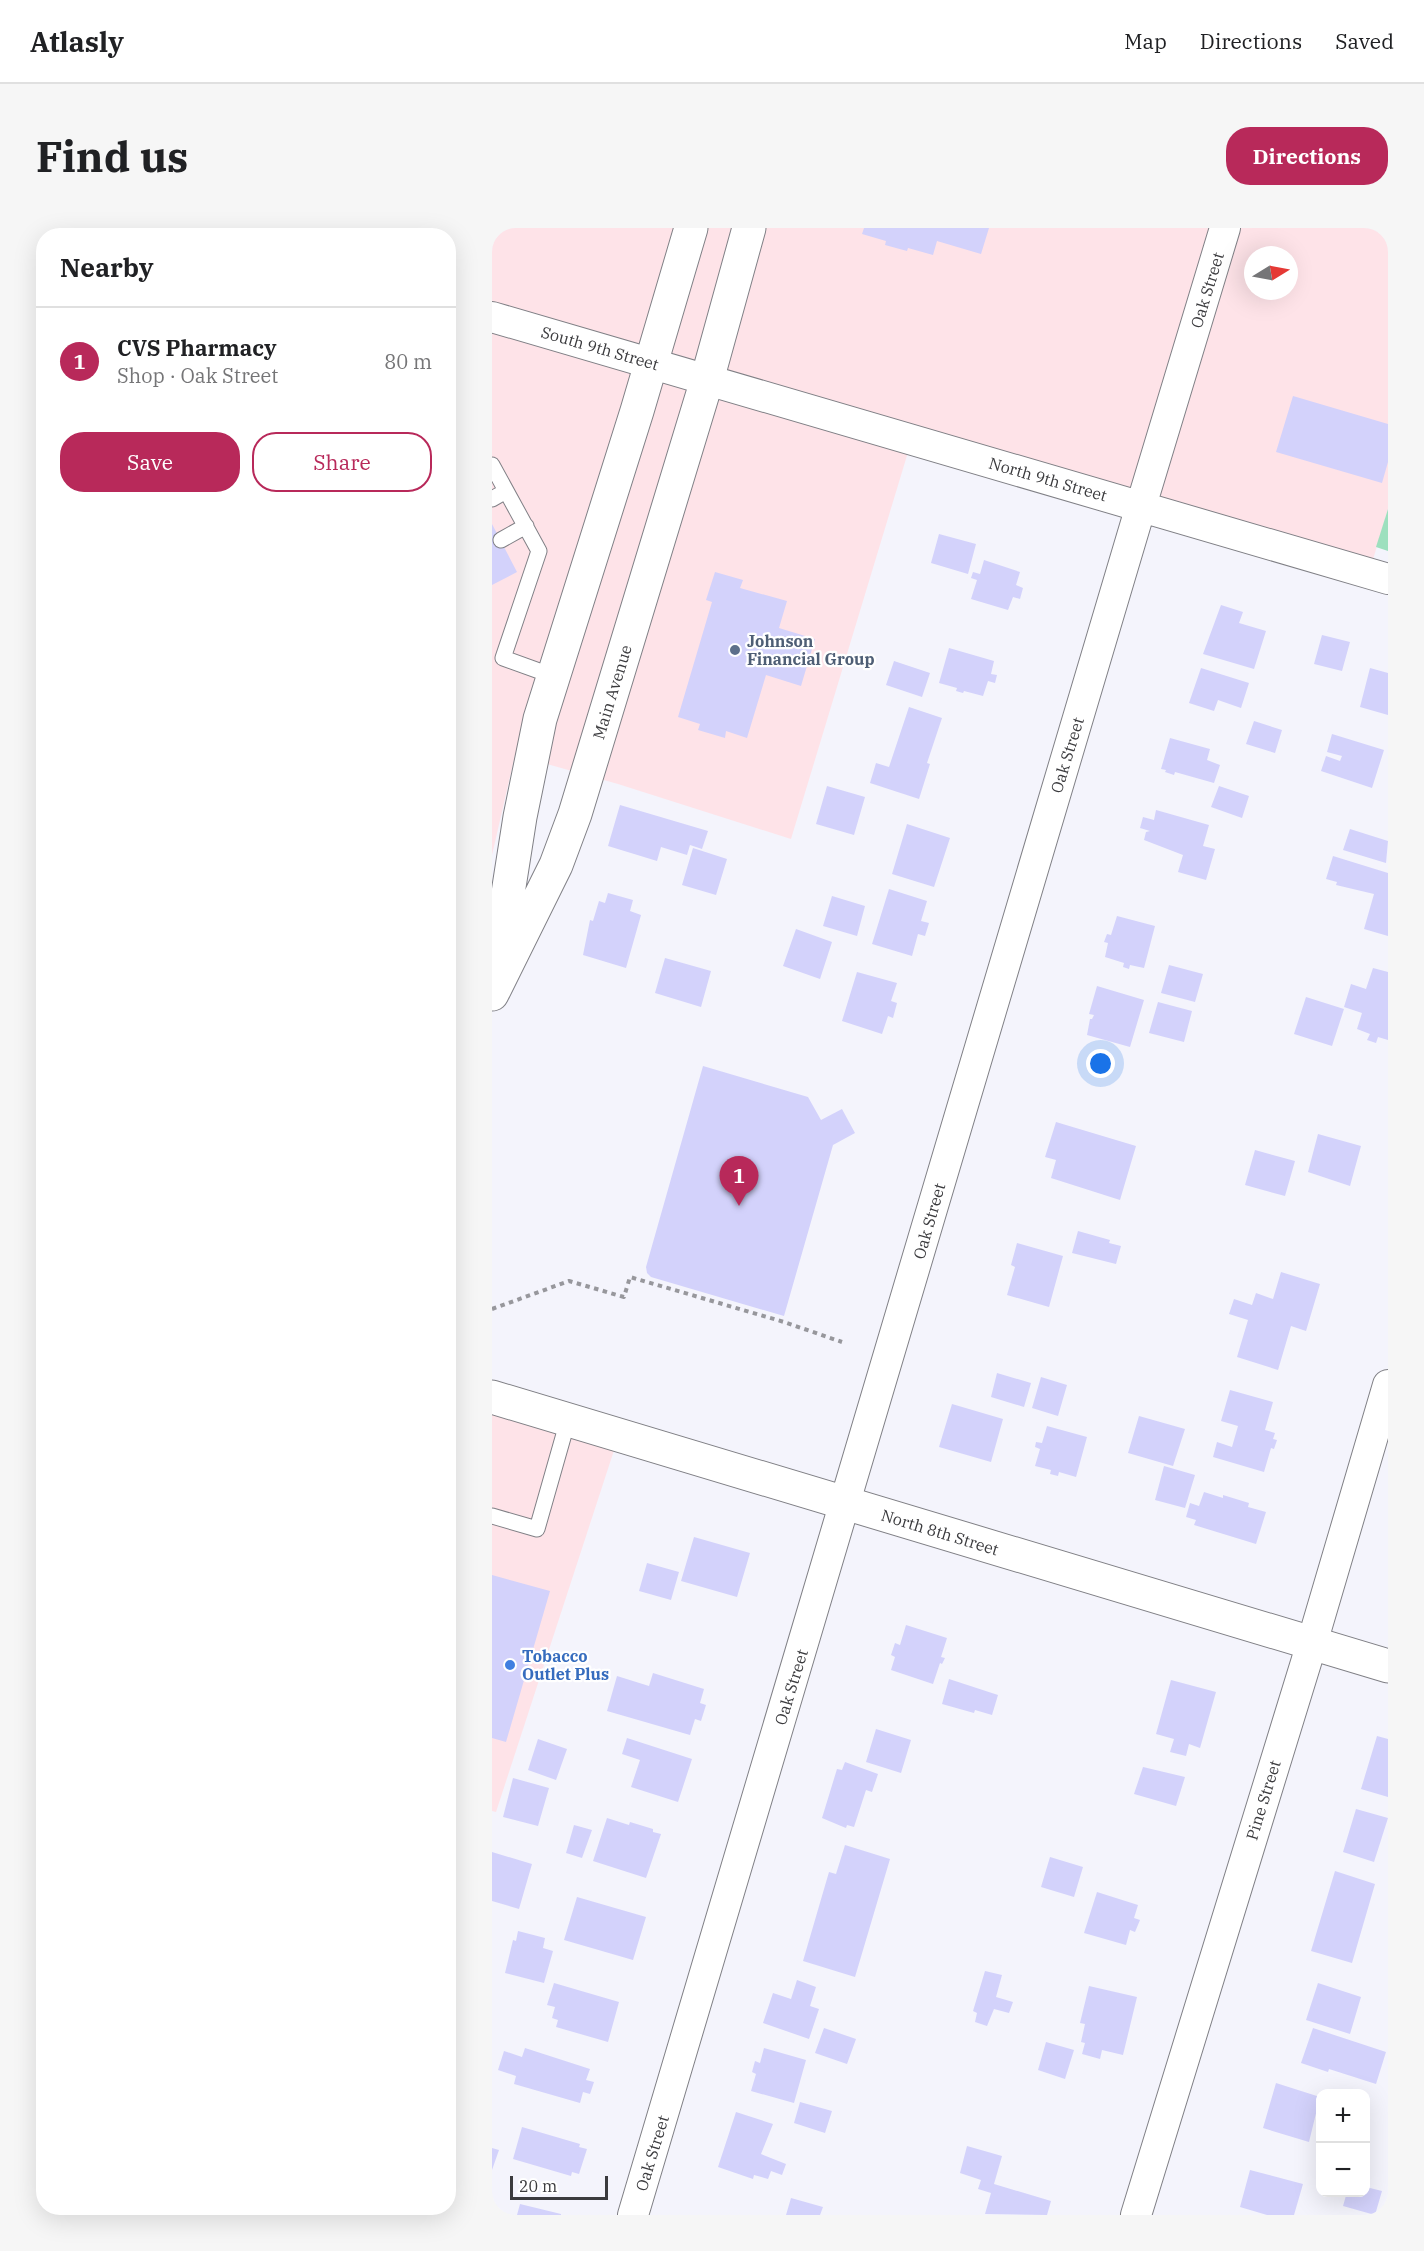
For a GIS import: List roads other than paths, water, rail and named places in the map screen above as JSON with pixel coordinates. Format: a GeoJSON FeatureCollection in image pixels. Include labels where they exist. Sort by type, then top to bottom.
{"type":"FeatureCollection","features":[{"type":"Feature","properties":{"kind":"main road","name":"Main Avenue"},"geometry":{"type":"LineString","coordinates":[[492,994],[522,807],[540,719],[652,364],[691,228]]}},
{"type":"Feature","properties":{"kind":"main road","name":"Main Avenue"},"geometry":{"type":"LineString","coordinates":[[492,994],[556,865],[575,814],[707,380],[749,228]]}},
{"type":"Feature","properties":{"kind":"main road","name":"North 8th Street"},"geometry":{"type":"LineString","coordinates":[[499,1403],[568,1420],[1388,1666]]}},
{"type":"Feature","properties":{"kind":"street","name":"Oak Street"},"geometry":{"type":"LineString","coordinates":[[633,2215],[1141,506],[1226,228]]}},
{"type":"Feature","properties":{"kind":"street","name":"South 9th Street"},"geometry":{"type":"LineString","coordinates":[[492,317],[707,380]]}},
{"type":"Feature","properties":{"kind":"street","name":"North 9th Street"},"geometry":{"type":"LineString","coordinates":[[707,380],[1388,579]]}},
{"type":"Feature","properties":{"kind":"street","name":"Pine Street"},"geometry":{"type":"LineString","coordinates":[[1136,2215],[1312,1643],[1388,1385]]}},
{"type":"Feature","properties":{"kind":"lane"},"geometry":{"type":"LineString","coordinates":[[492,465],[539,551],[497,657],[553,676]]}},
{"type":"Feature","properties":{"kind":"lane"},"geometry":{"type":"LineString","coordinates":[[492,500],[506,491]]}},
{"type":"Feature","properties":{"kind":"lane"},"geometry":{"type":"LineString","coordinates":[[501,540],[526,526]]}},
{"type":"Feature","properties":{"kind":"lane"},"geometry":{"type":"LineString","coordinates":[[492,1516],[537,1529],[568,1420]]}},
{"type":"Feature","properties":{"kind":"place","name":"Johnson Financial Group"},"geometry":{"type":"Point","coordinates":[735,650]}},
{"type":"Feature","properties":{"kind":"place","name":"CVS Pharmacy"},"geometry":{"type":"Point","coordinates":[739,1206]}},
{"type":"Feature","properties":{"kind":"place","name":"Tobacco Outlet Plus"},"geometry":{"type":"Point","coordinates":[510,1665]}}]}
